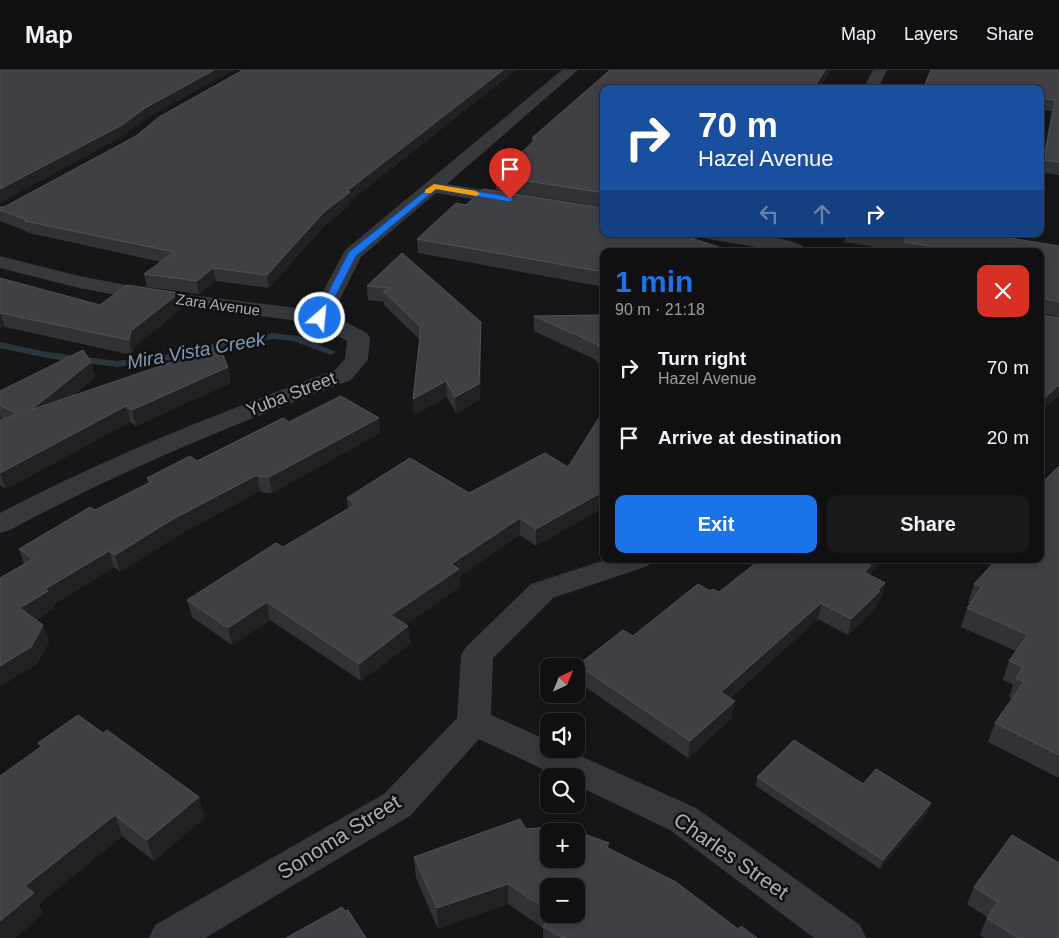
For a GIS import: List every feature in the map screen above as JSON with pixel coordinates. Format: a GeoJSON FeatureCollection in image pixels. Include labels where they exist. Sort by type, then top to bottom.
{"type":"FeatureCollection","features":[{"type":"Feature","properties":{"kind":"street"},"geometry":{"type":"LineString","coordinates":[[320,318],[352,254],[571,70]]}},
{"type":"Feature","properties":{"kind":"street"},"geometry":{"type":"LineString","coordinates":[[872,85],[880,70]]}},
{"type":"Feature","properties":{"kind":"street"},"geometry":{"type":"LineString","coordinates":[[434,186],[528,202]]}},
{"type":"Feature","properties":{"kind":"street"},"geometry":{"type":"LineString","coordinates":[[736,237],[791,244]]}},
{"type":"Feature","properties":{"kind":"street","name":"Zara Avenue"},"geometry":{"type":"LineString","coordinates":[[0,262],[114,289],[249,310],[320,318]]}},
{"type":"Feature","properties":{"kind":"street","name":"Yuba Street"},"geometry":{"type":"LineString","coordinates":[[0,524],[53,494],[206,426],[343,375],[356,360],[359,338],[320,318]]}},
{"type":"Feature","properties":{"kind":"street"},"geometry":{"type":"LineString","coordinates":[[474,722],[477,655],[542,591],[626,563]]}},
{"type":"Feature","properties":{"kind":"street","name":"Sonoma Street"},"geometry":{"type":"LineString","coordinates":[[169,938],[398,806],[474,722]]}},
{"type":"Feature","properties":{"kind":"street","name":"Charles Street"},"geometry":{"type":"LineString","coordinates":[[474,722],[683,820],[846,938]]}},
{"type":"Feature","properties":{"kind":"building"},"geometry":{"type":"Polygon","coordinates":[[[0,70],[214,70],[145,108],[122,125],[0,189],[0,70]]]}},
{"type":"Feature","properties":{"kind":"building"},"geometry":{"type":"Polygon","coordinates":[[[243,70],[503,70],[347,191],[349,193],[324,212],[267,275],[213,268],[197,281],[144,274],[174,252],[25,221],[27,220],[0,210],[0,207],[4,207],[136,136],[159,117],[243,70]]]}},
{"type":"Feature","properties":{"kind":"building"},"geometry":{"type":"Polygon","coordinates":[[[610,70],[825,70],[816,85],[600,85],[600,192],[496,176],[536,139],[532,138],[610,70]]]}},
{"type":"Feature","properties":{"kind":"building"},"geometry":{"type":"Polygon","coordinates":[[[931,70],[1059,70],[1059,162],[1044,160],[1055,100],[1044,99],[1044,85],[925,85],[931,70]]]}},
{"type":"Feature","properties":{"kind":"building"},"geometry":{"type":"Polygon","coordinates":[[[483,189],[600,207],[600,237],[688,237],[722,248],[600,248],[600,271],[417,239],[456,203],[466,205],[483,189]]]}},
{"type":"Feature","properties":{"kind":"building"},"geometry":{"type":"Polygon","coordinates":[[[899,237],[1004,237],[1059,246],[1059,302],[1044,298],[1044,248],[929,248],[930,246],[904,242],[906,238],[899,237]]]}},
{"type":"Feature","properties":{"kind":"building"},"geometry":{"type":"Polygon","coordinates":[[[402,253],[481,322],[479,384],[455,397],[446,381],[413,399],[421,327],[383,291],[390,288],[367,286],[402,253]]]}},
{"type":"Feature","properties":{"kind":"building"},"geometry":{"type":"Polygon","coordinates":[[[0,278],[100,305],[127,285],[179,293],[131,331],[129,340],[0,313],[0,278]]]}},
{"type":"Feature","properties":{"kind":"building"},"geometry":{"type":"Polygon","coordinates":[[[600,315],[600,347],[597,346],[599,345],[534,316],[600,315]]]}},
{"type":"Feature","properties":{"kind":"building"},"geometry":{"type":"Polygon","coordinates":[[[1044,315],[1059,318],[1059,385],[1044,398],[1044,315]]]}},
{"type":"Feature","properties":{"kind":"building"},"geometry":{"type":"Polygon","coordinates":[[[219,346],[228,367],[132,410],[126,406],[0,473],[0,420],[17,414],[0,405],[0,391],[83,350],[91,362],[31,410],[219,346]]]}},
{"type":"Feature","properties":{"kind":"building"},"geometry":{"type":"Polygon","coordinates":[[[341,396],[379,418],[269,477],[257,475],[173,519],[115,555],[109,551],[45,589],[48,591],[20,608],[43,625],[31,647],[0,666],[0,578],[33,559],[19,549],[90,507],[95,510],[151,482],[147,478],[190,456],[197,461],[283,418],[289,422],[341,396]]]}},
{"type":"Feature","properties":{"kind":"building"},"geometry":{"type":"Polygon","coordinates":[[[600,416],[600,493],[536,529],[520,518],[451,564],[459,569],[391,615],[408,626],[359,664],[267,602],[228,628],[187,600],[276,543],[283,547],[356,504],[347,498],[410,458],[469,493],[545,453],[568,467],[600,416]]]}},
{"type":"Feature","properties":{"kind":"building"},"geometry":{"type":"Polygon","coordinates":[[[1059,466],[1059,755],[995,723],[1024,682],[1016,678],[1023,667],[1009,661],[1028,635],[967,608],[982,587],[974,584],[993,563],[1044,563],[1044,481],[1059,466]]]}},
{"type":"Feature","properties":{"kind":"building"},"geometry":{"type":"Polygon","coordinates":[[[756,563],[868,563],[867,564],[871,566],[864,572],[885,583],[877,590],[880,591],[851,619],[821,603],[721,692],[735,701],[690,741],[585,670],[585,660],[623,630],[633,636],[698,584],[710,591],[713,589],[719,592],[756,563]]]}},
{"type":"Feature","properties":{"kind":"building"},"geometry":{"type":"Polygon","coordinates":[[[78,715],[103,733],[107,730],[199,797],[147,840],[115,815],[25,886],[34,893],[0,921],[0,776],[42,746],[38,743],[78,715]]]}},
{"type":"Feature","properties":{"kind":"building"},"geometry":{"type":"Polygon","coordinates":[[[794,740],[863,784],[876,769],[931,803],[883,860],[757,777],[794,740]]]}},
{"type":"Feature","properties":{"kind":"building"},"geometry":{"type":"Polygon","coordinates":[[[520,819],[526,829],[540,828],[540,868],[585,868],[585,834],[609,843],[606,847],[676,882],[738,929],[741,926],[757,938],[563,938],[543,927],[546,923],[585,923],[585,878],[540,878],[540,905],[508,884],[437,908],[414,857],[520,819]]]}},
{"type":"Feature","properties":{"kind":"building"},"geometry":{"type":"Polygon","coordinates":[[[1012,835],[1059,863],[1059,938],[1018,938],[987,918],[998,902],[974,887],[1012,835]]]}},
{"type":"Feature","properties":{"kind":"building"},"geometry":{"type":"Polygon","coordinates":[[[342,907],[345,911],[348,910],[366,938],[286,938],[342,907]]]}},
{"type":"Feature","properties":{"kind":"waterway","name":"Mira Vista Creek"},"geometry":{"type":"LineString","coordinates":[[0,345],[47,355],[117,364],[178,356],[221,345],[272,336],[295,338],[331,352]]}},
{"type":"Feature","properties":{"kind":"slow traffic"},"geometry":{"type":"LineString","coordinates":[[428,192],[434,186],[476,194]]}},
{"type":"Feature","properties":{"kind":"route"},"geometry":{"type":"LineString","coordinates":[[320,318],[352,254],[434,186],[510,199]]}}]}
